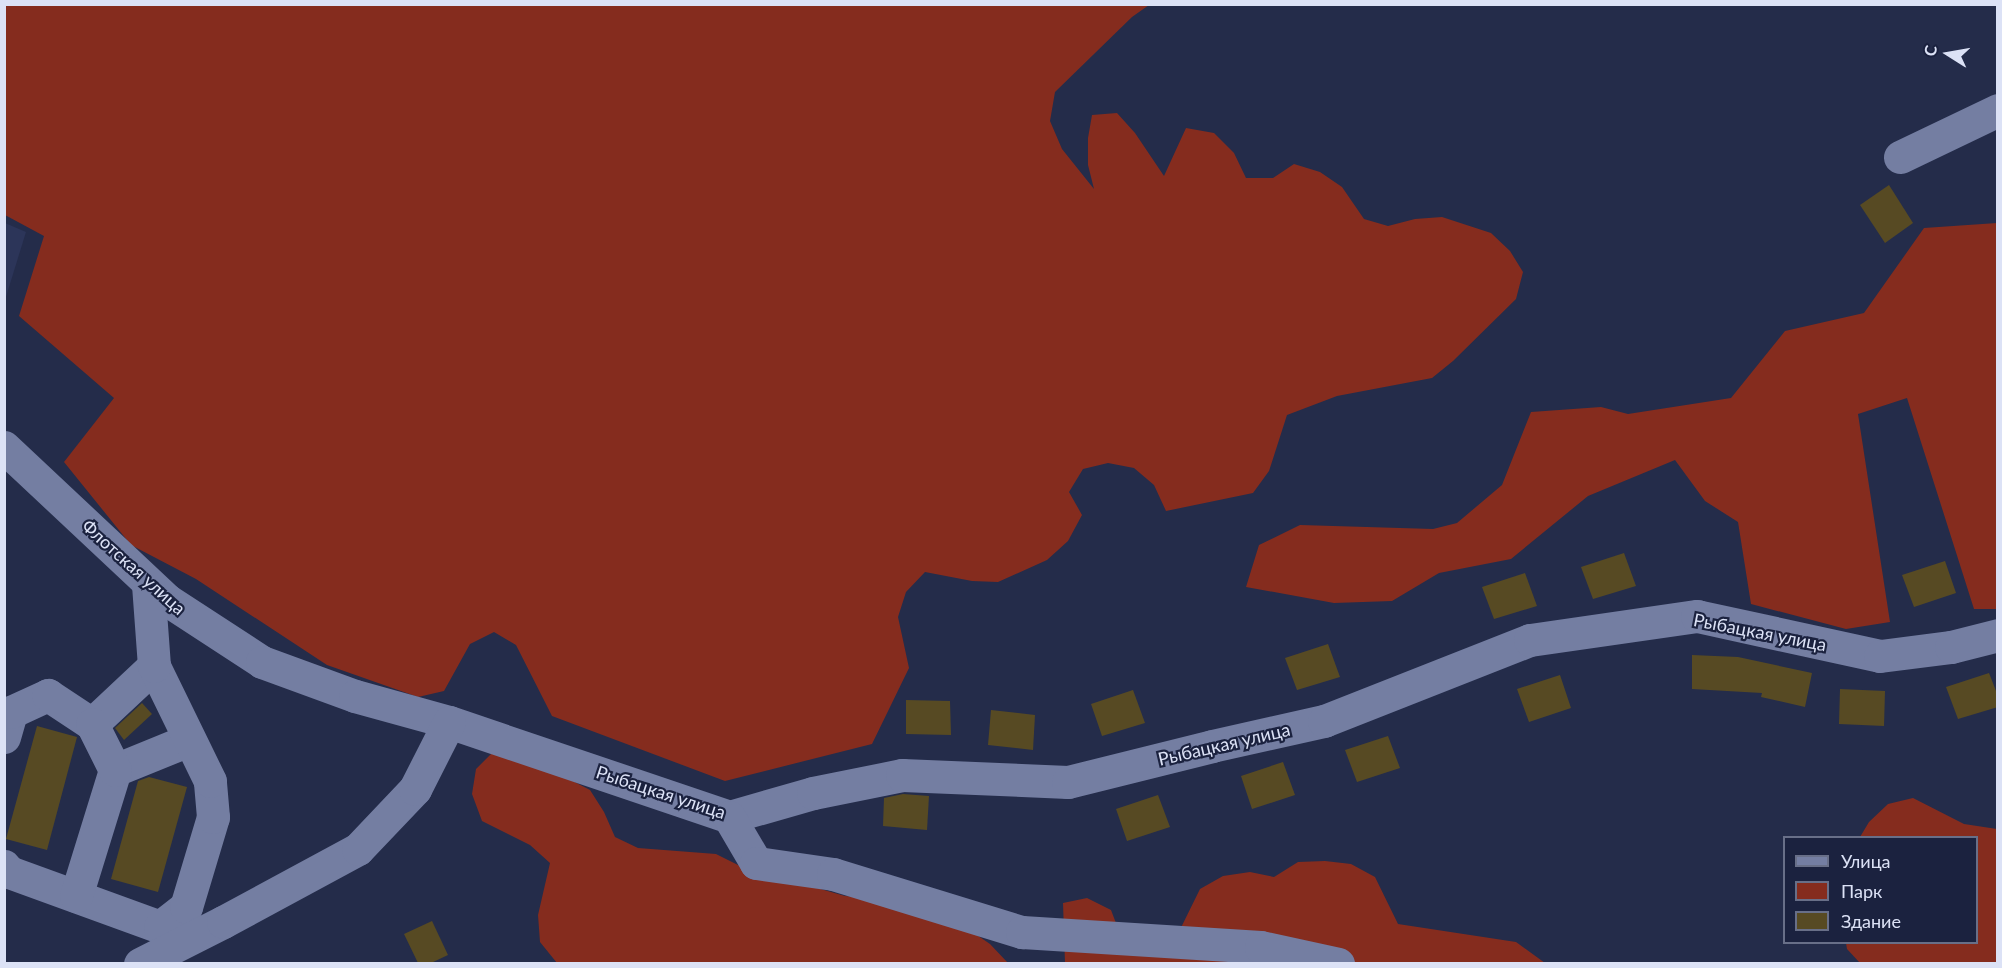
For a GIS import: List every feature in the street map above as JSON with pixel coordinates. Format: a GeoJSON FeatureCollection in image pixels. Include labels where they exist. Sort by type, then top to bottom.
{"type":"FeatureCollection","features":[{"type":"Feature","properties":{"kind":"street"},"geometry":{"type":"LineString","coordinates":[[1900,158],[1998,110]]}},
{"type":"Feature","properties":{"kind":"street","name":"Флотская улица"},"geometry":{"type":"LineString","coordinates":[[4,447],[148,584],[218,635],[262,662],[355,696],[449,722]]}},
{"type":"Feature","properties":{"kind":"street"},"geometry":{"type":"LineString","coordinates":[[4,866],[9,872],[160,927],[186,907],[213,817],[210,781],[154,666],[148,584]]}},
{"type":"Feature","properties":{"kind":"street","name":"Рыбацкая улица"},"geometry":{"type":"LineString","coordinates":[[449,722],[729,817],[813,793],[902,775],[1068,782],[1324,721],[1530,640],[1686,617],[1697,616],[1880,656],[1951,647],[1998,635]]}},
{"type":"Feature","properties":{"kind":"street"},"geometry":{"type":"LineString","coordinates":[[92,724],[154,666]]}},
{"type":"Feature","properties":{"kind":"street"},"geometry":{"type":"LineString","coordinates":[[4,737],[11,712],[48,695],[92,724],[115,770],[76,896]]}},
{"type":"Feature","properties":{"kind":"street"},"geometry":{"type":"LineString","coordinates":[[140,963],[223,922],[358,849],[415,789],[449,722]]}},
{"type":"Feature","properties":{"kind":"street"},"geometry":{"type":"LineString","coordinates":[[115,770],[189,740]]}},
{"type":"Feature","properties":{"kind":"street"},"geometry":{"type":"LineString","coordinates":[[729,817],[756,863],[833,873],[1022,932],[1261,947],[1338,963]]}},
{"type":"Feature","properties":{"kind":"shaded area"},"geometry":{"type":"Polygon","coordinates":[[[5,223],[26,232],[5,300],[5,223]]]}},
{"type":"Feature","properties":{"kind":"green space"},"geometry":{"type":"Polygon","coordinates":[[[4,5],[1149,5],[1132,17],[1055,92],[1050,121],[1062,149],[1094,189],[1088,165],[1088,138],[1092,115],[1117,113],[1135,133],[1164,176],[1186,128],[1214,133],[1234,153],[1246,178],[1273,178],[1294,164],[1320,172],[1342,187],[1364,219],[1388,226],[1415,219],[1442,217],[1491,233],[1510,251],[1523,272],[1516,299],[1453,361],[1432,378],[1337,396],[1287,415],[1269,471],[1253,493],[1166,511],[1154,485],[1134,468],[1108,463],[1083,469],[1069,492],[1082,515],[1068,541],[1047,560],[998,582],[972,581],[925,572],[906,592],[898,617],[909,668],[872,744],[725,781],[552,716],[516,645],[494,632],[470,644],[444,691],[418,697],[327,665],[196,579],[131,545],[64,462],[114,398],[19,316],[44,236],[5,215],[4,5]]]}},
{"type":"Feature","properties":{"kind":"green space"},"geometry":{"type":"Polygon","coordinates":[[[1997,223],[1997,609],[1974,609],[1907,398],[1858,414],[1890,622],[1846,629],[1751,604],[1738,522],[1705,501],[1675,460],[1588,496],[1511,559],[1439,573],[1392,601],[1334,603],[1246,587],[1259,545],[1300,525],[1433,529],[1457,523],[1502,485],[1531,412],[1601,407],[1628,414],[1731,398],[1785,331],[1864,313],[1924,228],[1997,223]]]}},
{"type":"Feature","properties":{"kind":"green space"},"geometry":{"type":"Polygon","coordinates":[[[494,751],[567,778],[590,790],[604,812],[615,837],[638,848],[716,854],[740,866],[845,896],[870,898],[968,929],[990,944],[1008,963],[557,963],[540,942],[538,915],[550,863],[530,845],[482,821],[472,794],[476,769],[494,751]]]}},
{"type":"Feature","properties":{"kind":"green space"},"geometry":{"type":"Polygon","coordinates":[[[1913,798],[1964,824],[1997,829],[1997,963],[1860,963],[1847,949],[1846,944],[1978,944],[1978,836],[1861,836],[1869,822],[1888,804],[1913,798]]]}},
{"type":"Feature","properties":{"kind":"green space"},"geometry":{"type":"Polygon","coordinates":[[[1325,861],[1351,864],[1375,877],[1398,924],[1516,942],[1545,963],[1065,963],[1063,903],[1087,898],[1111,910],[1127,952],[1167,956],[1200,889],[1223,876],[1250,872],[1274,877],[1298,862],[1325,861]]]}},
{"type":"Feature","properties":{"kind":"building"},"geometry":{"type":"Polygon","coordinates":[[[1889,185],[1913,223],[1885,243],[1860,205],[1889,185]]]}},
{"type":"Feature","properties":{"kind":"building"},"geometry":{"type":"Polygon","coordinates":[[[1624,553],[1636,586],[1593,599],[1581,567],[1624,553]]]}},
{"type":"Feature","properties":{"kind":"building"},"geometry":{"type":"Polygon","coordinates":[[[1945,561],[1956,593],[1914,607],[1902,575],[1945,561]]]}},
{"type":"Feature","properties":{"kind":"building"},"geometry":{"type":"Polygon","coordinates":[[[1525,573],[1537,606],[1494,619],[1482,587],[1525,573]]]}},
{"type":"Feature","properties":{"kind":"building"},"geometry":{"type":"Polygon","coordinates":[[[1328,644],[1340,677],[1297,690],[1285,658],[1328,644]]]}},
{"type":"Feature","properties":{"kind":"building"},"geometry":{"type":"Polygon","coordinates":[[[1692,655],[1738,657],[1812,673],[1805,707],[1761,697],[1762,693],[1692,689],[1692,655]]]}},
{"type":"Feature","properties":{"kind":"building"},"geometry":{"type":"Polygon","coordinates":[[[1989,673],[1998,696],[1998,707],[1958,719],[1946,687],[1989,673]]]}},
{"type":"Feature","properties":{"kind":"building"},"geometry":{"type":"Polygon","coordinates":[[[1560,675],[1571,708],[1529,722],[1517,689],[1560,675]]]}},
{"type":"Feature","properties":{"kind":"building"},"geometry":{"type":"Polygon","coordinates":[[[1840,689],[1885,691],[1884,726],[1839,724],[1840,689]]]}},
{"type":"Feature","properties":{"kind":"building"},"geometry":{"type":"Polygon","coordinates":[[[1133,690],[1145,723],[1102,736],[1091,704],[1133,690]]]}},
{"type":"Feature","properties":{"kind":"building"},"geometry":{"type":"Polygon","coordinates":[[[906,700],[950,701],[951,735],[906,734],[906,700]]]}},
{"type":"Feature","properties":{"kind":"building"},"geometry":{"type":"Polygon","coordinates":[[[142,703],[152,714],[124,740],[115,728],[142,703]]]}},
{"type":"Feature","properties":{"kind":"building"},"geometry":{"type":"Polygon","coordinates":[[[991,710],[1035,715],[1033,750],[988,745],[991,710]]]}},
{"type":"Feature","properties":{"kind":"building"},"geometry":{"type":"Polygon","coordinates":[[[37,726],[77,737],[47,850],[6,839],[37,726]]]}},
{"type":"Feature","properties":{"kind":"building"},"geometry":{"type":"Polygon","coordinates":[[[1388,736],[1400,768],[1357,782],[1345,750],[1388,736]]]}},
{"type":"Feature","properties":{"kind":"building"},"geometry":{"type":"Polygon","coordinates":[[[1283,762],[1295,795],[1252,809],[1241,776],[1283,762]]]}},
{"type":"Feature","properties":{"kind":"building"},"geometry":{"type":"Polygon","coordinates":[[[149,777],[187,787],[158,892],[111,879],[138,781],[149,777]]]}},
{"type":"Feature","properties":{"kind":"building"},"geometry":{"type":"Polygon","coordinates":[[[903,794],[929,796],[927,830],[883,826],[884,798],[903,794]]]}},
{"type":"Feature","properties":{"kind":"building"},"geometry":{"type":"Polygon","coordinates":[[[1158,795],[1170,827],[1127,841],[1116,809],[1158,795]]]}},
{"type":"Feature","properties":{"kind":"building"},"geometry":{"type":"Polygon","coordinates":[[[432,921],[448,955],[431,963],[418,963],[404,934],[432,921]]]}}]}
